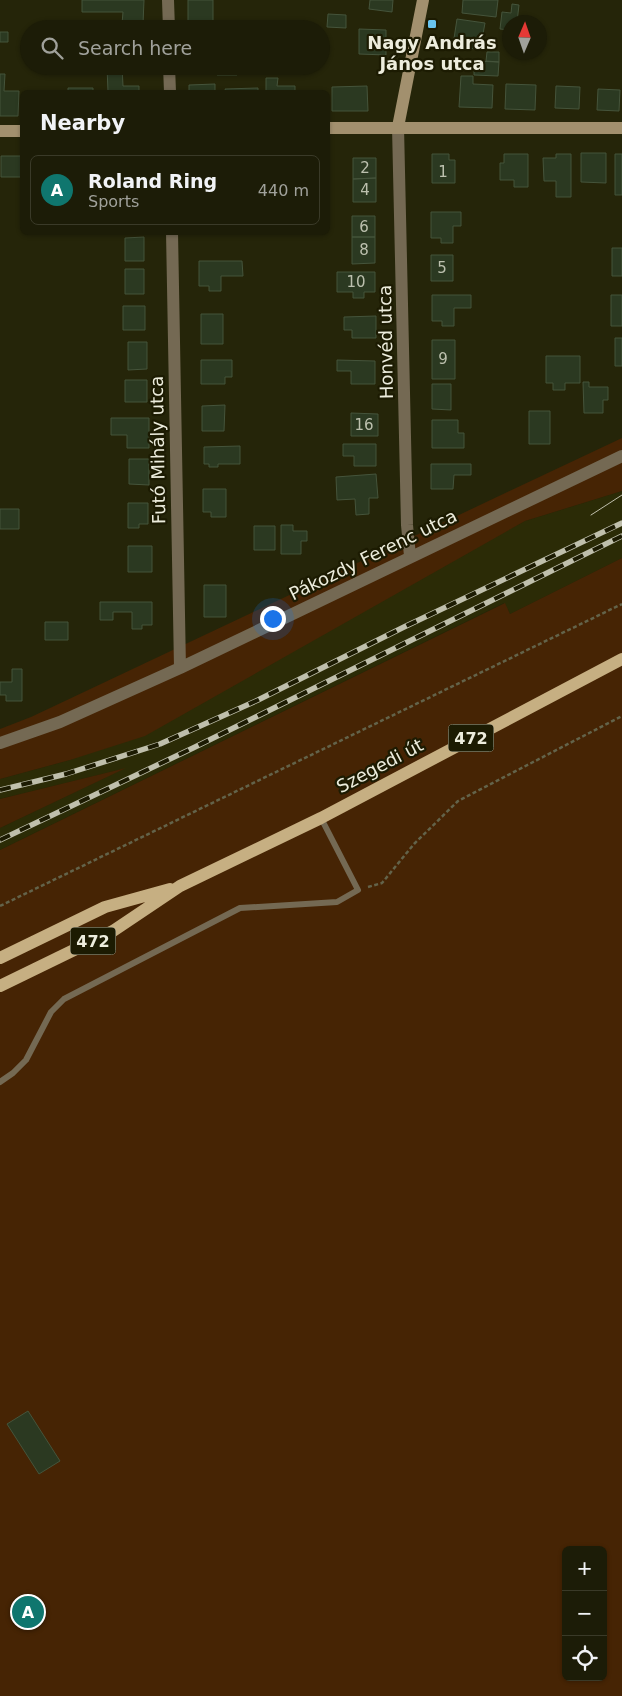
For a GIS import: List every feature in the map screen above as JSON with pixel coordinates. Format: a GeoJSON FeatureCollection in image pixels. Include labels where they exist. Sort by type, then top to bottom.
{"type":"FeatureCollection","features":[{"type":"Feature","properties":{"kind":"main road","name":"Szegedi út"},"geometry":{"type":"LineString","coordinates":[[0,986],[113,931],[180,886],[321,818],[622,659]]}},
{"type":"Feature","properties":{"kind":"main road","name":"Szegedi út"},"geometry":{"type":"LineString","coordinates":[[0,958],[105,907],[180,886]]}},
{"type":"Feature","properties":{"kind":"street"},"geometry":{"type":"LineString","coordinates":[[168,0],[169,20]]}},
{"type":"Feature","properties":{"kind":"street"},"geometry":{"type":"LineString","coordinates":[[398,128],[423,0]]}},
{"type":"Feature","properties":{"kind":"street"},"geometry":{"type":"LineString","coordinates":[[169,75],[170,90]]}},
{"type":"Feature","properties":{"kind":"street"},"geometry":{"type":"LineString","coordinates":[[330,128],[622,128]]}},
{"type":"Feature","properties":{"kind":"street","name":"Honvéd utca"},"geometry":{"type":"LineString","coordinates":[[398,128],[407,525],[410,556]]}},
{"type":"Feature","properties":{"kind":"street"},"geometry":{"type":"LineString","coordinates":[[0,131],[20,131]]}},
{"type":"Feature","properties":{"kind":"street","name":"Futó Mihály utca"},"geometry":{"type":"LineString","coordinates":[[172,235],[180,668]]}},
{"type":"Feature","properties":{"kind":"street","name":"Pákozdy Ferenc utca"},"geometry":{"type":"LineString","coordinates":[[0,743],[60,722],[180,668],[410,556],[622,456]]}},
{"type":"Feature","properties":{"kind":"lane"},"geometry":{"type":"LineString","coordinates":[[0,1082],[13,1073],[26,1060],[50,1012],[64,999],[240,908],[337,902],[358,890],[321,818]]}},
{"type":"Feature","properties":{"kind":"path"},"geometry":{"type":"LineString","coordinates":[[0,906],[622,604]]}},
{"type":"Feature","properties":{"kind":"path"},"geometry":{"type":"LineString","coordinates":[[358,890],[382,883],[414,844],[458,801],[622,716]]}},
{"type":"Feature","properties":{"kind":"shaded area"},"geometry":{"type":"Polygon","coordinates":[[[622,438],[622,491],[525,521],[145,736],[70,760],[0,779],[0,729],[31,717],[622,438]]]}},
{"type":"Feature","properties":{"kind":"shaded area"},"geometry":{"type":"Polygon","coordinates":[[[622,491],[622,558],[510,614],[504,603],[0,850],[0,828],[123,769],[0,799],[0,779],[70,760],[525,521],[622,491]]]}},
{"type":"Feature","properties":{"kind":"shaded area"},"geometry":{"type":"Polygon","coordinates":[[[622,558],[622,1696],[0,1696],[0,850],[505,603],[510,614],[622,558]]]}},
{"type":"Feature","properties":{"kind":"shaded area"},"geometry":{"type":"Polygon","coordinates":[[[126,768],[0,828],[0,799],[126,768]]]}},
{"type":"Feature","properties":{"kind":"building"},"geometry":{"type":"Polygon","coordinates":[[[82,0],[144,0],[143,20],[122,20],[123,12],[82,12],[82,0]]]}},
{"type":"Feature","properties":{"kind":"building"},"geometry":{"type":"Polygon","coordinates":[[[188,0],[213,0],[213,20],[188,20],[188,0]]]}},
{"type":"Feature","properties":{"kind":"building"},"geometry":{"type":"Polygon","coordinates":[[[370,0],[393,0],[392,12],[369,9],[370,0]]]}},
{"type":"Feature","properties":{"kind":"building"},"geometry":{"type":"Polygon","coordinates":[[[463,0],[498,0],[496,17],[462,13],[463,0]]]}},
{"type":"Feature","properties":{"kind":"building"},"geometry":{"type":"Polygon","coordinates":[[[512,4],[519,5],[518,15],[502,15],[502,29],[500,29],[502,12],[511,13],[512,4]]]}},
{"type":"Feature","properties":{"kind":"building"},"geometry":{"type":"Polygon","coordinates":[[[328,14],[346,15],[346,28],[330,27],[330,20],[328,20],[328,14]]]}},
{"type":"Feature","properties":{"kind":"building"},"geometry":{"type":"Polygon","coordinates":[[[457,19],[485,23],[480,50],[453,45],[457,19]]]}},
{"type":"Feature","properties":{"kind":"building"},"geometry":{"type":"Polygon","coordinates":[[[359,29],[386,30],[386,55],[359,54],[359,29]]]}},
{"type":"Feature","properties":{"kind":"building"},"geometry":{"type":"Polygon","coordinates":[[[0,32],[8,32],[8,42],[0,42],[0,32]]]}},
{"type":"Feature","properties":{"kind":"building"},"geometry":{"type":"Polygon","coordinates":[[[487,52],[499,52],[499,62],[486,61],[487,52]]]}},
{"type":"Feature","properties":{"kind":"building"},"geometry":{"type":"Polygon","coordinates":[[[474,61],[499,62],[498,76],[474,75],[474,61]]]}},
{"type":"Feature","properties":{"kind":"building"},"geometry":{"type":"Polygon","coordinates":[[[0,74],[5,74],[4,91],[19,91],[18,116],[0,116],[0,74]]]}},
{"type":"Feature","properties":{"kind":"building"},"geometry":{"type":"Polygon","coordinates":[[[107,75],[122,75],[123,86],[139,86],[139,90],[108,90],[107,75]]]}},
{"type":"Feature","properties":{"kind":"building"},"geometry":{"type":"Polygon","coordinates":[[[461,76],[473,76],[473,84],[493,85],[492,108],[459,107],[461,76]]]}},
{"type":"Feature","properties":{"kind":"building"},"geometry":{"type":"Polygon","coordinates":[[[266,78],[278,78],[277,86],[295,86],[295,90],[266,90],[266,78]]]}},
{"type":"Feature","properties":{"kind":"building"},"geometry":{"type":"Polygon","coordinates":[[[215,84],[215,90],[189,90],[189,85],[215,84]]]}},
{"type":"Feature","properties":{"kind":"building"},"geometry":{"type":"Polygon","coordinates":[[[506,84],[536,85],[535,110],[505,109],[506,84]]]}},
{"type":"Feature","properties":{"kind":"building"},"geometry":{"type":"Polygon","coordinates":[[[367,86],[368,111],[332,111],[332,87],[367,86]]]}},
{"type":"Feature","properties":{"kind":"building"},"geometry":{"type":"Polygon","coordinates":[[[556,86],[580,87],[579,109],[555,108],[556,86]]]}},
{"type":"Feature","properties":{"kind":"building"},"geometry":{"type":"Polygon","coordinates":[[[68,88],[93,88],[93,90],[68,90],[68,88]]]}},
{"type":"Feature","properties":{"kind":"building"},"geometry":{"type":"Polygon","coordinates":[[[258,88],[258,90],[225,90],[258,88]]]}},
{"type":"Feature","properties":{"kind":"building"},"geometry":{"type":"Polygon","coordinates":[[[598,89],[620,90],[619,111],[597,110],[598,89]]]}},
{"type":"Feature","properties":{"kind":"building"},"geometry":{"type":"Polygon","coordinates":[[[581,153],[606,153],[606,183],[581,182],[581,153]]]}},
{"type":"Feature","properties":{"kind":"building"},"geometry":{"type":"Polygon","coordinates":[[[432,154],[449,154],[449,160],[455,160],[455,183],[432,183],[432,154]]]}},
{"type":"Feature","properties":{"kind":"building"},"geometry":{"type":"Polygon","coordinates":[[[504,154],[528,154],[528,187],[514,187],[514,180],[500,180],[500,163],[504,163],[504,154]]]}},
{"type":"Feature","properties":{"kind":"building"},"geometry":{"type":"Polygon","coordinates":[[[556,154],[571,154],[571,197],[556,197],[556,181],[544,181],[543,158],[556,158],[556,154]]]}},
{"type":"Feature","properties":{"kind":"building"},"geometry":{"type":"Polygon","coordinates":[[[615,154],[622,154],[622,195],[615,195],[615,154]]]}},
{"type":"Feature","properties":{"kind":"building"},"geometry":{"type":"Polygon","coordinates":[[[1,156],[20,156],[20,177],[1,177],[1,156]]]}},
{"type":"Feature","properties":{"kind":"building"},"geometry":{"type":"Polygon","coordinates":[[[353,158],[376,158],[376,178],[353,179],[353,158]]]}},
{"type":"Feature","properties":{"kind":"building"},"geometry":{"type":"Polygon","coordinates":[[[376,178],[376,202],[353,202],[353,179],[376,178]]]}},
{"type":"Feature","properties":{"kind":"building"},"geometry":{"type":"Polygon","coordinates":[[[431,212],[461,212],[461,226],[453,226],[453,243],[441,243],[441,238],[431,238],[431,212]]]}},
{"type":"Feature","properties":{"kind":"building"},"geometry":{"type":"Polygon","coordinates":[[[352,216],[375,216],[375,237],[352,237],[352,216]]]}},
{"type":"Feature","properties":{"kind":"building"},"geometry":{"type":"Polygon","coordinates":[[[144,237],[144,261],[125,261],[125,238],[144,237]]]}},
{"type":"Feature","properties":{"kind":"building"},"geometry":{"type":"Polygon","coordinates":[[[352,237],[375,237],[375,263],[352,264],[352,237]]]}},
{"type":"Feature","properties":{"kind":"building"},"geometry":{"type":"Polygon","coordinates":[[[612,248],[622,248],[622,276],[612,276],[612,248]]]}},
{"type":"Feature","properties":{"kind":"building"},"geometry":{"type":"Polygon","coordinates":[[[431,255],[453,255],[453,281],[431,281],[431,255]]]}},
{"type":"Feature","properties":{"kind":"building"},"geometry":{"type":"Polygon","coordinates":[[[199,261],[242,261],[243,276],[221,276],[221,291],[209,291],[209,286],[199,286],[199,261]]]}},
{"type":"Feature","properties":{"kind":"building"},"geometry":{"type":"Polygon","coordinates":[[[125,269],[144,269],[144,294],[125,294],[125,269]]]}},
{"type":"Feature","properties":{"kind":"building"},"geometry":{"type":"Polygon","coordinates":[[[337,272],[375,272],[375,292],[364,292],[364,298],[353,298],[353,292],[337,292],[337,272]]]}},
{"type":"Feature","properties":{"kind":"building"},"geometry":{"type":"Polygon","coordinates":[[[432,295],[471,295],[471,308],[454,308],[454,326],[442,326],[442,321],[432,321],[432,295]]]}},
{"type":"Feature","properties":{"kind":"building"},"geometry":{"type":"Polygon","coordinates":[[[611,295],[622,295],[622,326],[611,326],[611,295]]]}},
{"type":"Feature","properties":{"kind":"building"},"geometry":{"type":"Polygon","coordinates":[[[123,306],[145,306],[145,330],[123,330],[123,306]]]}},
{"type":"Feature","properties":{"kind":"building"},"geometry":{"type":"Polygon","coordinates":[[[201,314],[223,314],[223,344],[201,344],[201,314]]]}},
{"type":"Feature","properties":{"kind":"building"},"geometry":{"type":"Polygon","coordinates":[[[376,316],[376,338],[352,338],[352,330],[344,330],[344,317],[376,316]]]}},
{"type":"Feature","properties":{"kind":"building"},"geometry":{"type":"Polygon","coordinates":[[[615,338],[622,338],[622,366],[615,366],[615,338]]]}},
{"type":"Feature","properties":{"kind":"building"},"geometry":{"type":"Polygon","coordinates":[[[432,340],[455,340],[455,379],[432,379],[432,340]]]}},
{"type":"Feature","properties":{"kind":"building"},"geometry":{"type":"Polygon","coordinates":[[[128,342],[147,342],[147,369],[128,370],[128,342]]]}},
{"type":"Feature","properties":{"kind":"building"},"geometry":{"type":"Polygon","coordinates":[[[546,356],[580,356],[580,383],[565,383],[565,390],[553,390],[553,383],[546,383],[546,356]]]}},
{"type":"Feature","properties":{"kind":"building"},"geometry":{"type":"Polygon","coordinates":[[[201,360],[232,360],[232,377],[225,377],[225,384],[201,384],[201,360]]]}},
{"type":"Feature","properties":{"kind":"building"},"geometry":{"type":"Polygon","coordinates":[[[337,360],[375,361],[375,384],[351,384],[351,371],[337,371],[337,360]]]}},
{"type":"Feature","properties":{"kind":"building"},"geometry":{"type":"Polygon","coordinates":[[[125,380],[147,380],[147,402],[125,402],[125,380]]]}},
{"type":"Feature","properties":{"kind":"building"},"geometry":{"type":"Polygon","coordinates":[[[583,382],[589,382],[589,387],[608,387],[608,400],[603,400],[603,413],[584,413],[583,382]]]}},
{"type":"Feature","properties":{"kind":"building"},"geometry":{"type":"Polygon","coordinates":[[[432,384],[451,384],[451,410],[432,409],[432,384]]]}},
{"type":"Feature","properties":{"kind":"building"},"geometry":{"type":"Polygon","coordinates":[[[225,405],[224,431],[202,431],[202,406],[225,405]]]}},
{"type":"Feature","properties":{"kind":"building"},"geometry":{"type":"Polygon","coordinates":[[[529,411],[550,411],[550,444],[529,444],[529,411]]]}},
{"type":"Feature","properties":{"kind":"building"},"geometry":{"type":"Polygon","coordinates":[[[351,413],[378,414],[378,436],[351,436],[351,413]]]}},
{"type":"Feature","properties":{"kind":"building"},"geometry":{"type":"Polygon","coordinates":[[[111,418],[149,418],[149,448],[127,448],[127,435],[111,435],[111,418]]]}},
{"type":"Feature","properties":{"kind":"building"},"geometry":{"type":"Polygon","coordinates":[[[432,420],[458,420],[458,433],[464,433],[464,448],[432,448],[432,420]]]}},
{"type":"Feature","properties":{"kind":"building"},"geometry":{"type":"Polygon","coordinates":[[[343,444],[376,444],[376,466],[354,466],[354,456],[343,456],[343,444]]]}},
{"type":"Feature","properties":{"kind":"building"},"geometry":{"type":"Polygon","coordinates":[[[240,446],[240,464],[218,464],[218,467],[209,467],[209,464],[204,464],[204,447],[240,446]]]}},
{"type":"Feature","properties":{"kind":"building"},"geometry":{"type":"Polygon","coordinates":[[[129,459],[149,459],[149,485],[129,484],[129,459]]]}},
{"type":"Feature","properties":{"kind":"building"},"geometry":{"type":"Polygon","coordinates":[[[431,464],[471,464],[471,475],[454,475],[453,489],[431,489],[431,464]]]}},
{"type":"Feature","properties":{"kind":"building"},"geometry":{"type":"Polygon","coordinates":[[[376,474],[378,498],[369,498],[369,514],[356,515],[355,499],[337,500],[336,477],[376,474]]]}},
{"type":"Feature","properties":{"kind":"building"},"geometry":{"type":"Polygon","coordinates":[[[203,489],[226,489],[226,517],[211,517],[211,512],[203,512],[203,489]]]}},
{"type":"Feature","properties":{"kind":"building"},"geometry":{"type":"Polygon","coordinates":[[[128,503],[148,503],[148,524],[139,524],[139,528],[128,528],[128,503]]]}},
{"type":"Feature","properties":{"kind":"building"},"geometry":{"type":"Polygon","coordinates":[[[0,509],[19,509],[19,529],[0,529],[0,509]]]}},
{"type":"Feature","properties":{"kind":"building"},"geometry":{"type":"Polygon","coordinates":[[[281,525],[293,525],[293,531],[307,531],[307,541],[301,541],[301,554],[281,554],[281,525]]]}},
{"type":"Feature","properties":{"kind":"building"},"geometry":{"type":"Polygon","coordinates":[[[254,526],[275,526],[275,550],[254,550],[254,526]]]}},
{"type":"Feature","properties":{"kind":"building"},"geometry":{"type":"Polygon","coordinates":[[[128,546],[152,546],[152,572],[128,572],[128,546]]]}},
{"type":"Feature","properties":{"kind":"building"},"geometry":{"type":"Polygon","coordinates":[[[204,585],[226,585],[226,617],[204,617],[204,585]]]}},
{"type":"Feature","properties":{"kind":"building"},"geometry":{"type":"Polygon","coordinates":[[[100,602],[152,602],[152,625],[142,625],[142,629],[132,629],[132,612],[113,612],[113,620],[100,620],[100,602]]]}},
{"type":"Feature","properties":{"kind":"building"},"geometry":{"type":"Polygon","coordinates":[[[45,622],[68,622],[68,640],[45,640],[45,622]]]}},
{"type":"Feature","properties":{"kind":"building"},"geometry":{"type":"Polygon","coordinates":[[[12,669],[22,669],[22,701],[6,701],[6,695],[0,695],[0,682],[12,682],[12,669]]]}},
{"type":"Feature","properties":{"kind":"building"},"geometry":{"type":"Polygon","coordinates":[[[28,1411],[60,1461],[39,1474],[7,1424],[28,1411]]]}},
{"type":"Feature","properties":{"kind":"tram line"},"geometry":{"type":"LineString","coordinates":[[591,515],[622,495]]}},
{"type":"Feature","properties":{"kind":"railway"},"geometry":{"type":"LineString","coordinates":[[0,790],[66,774],[160,744],[258,700],[404,627],[622,523]]}},
{"type":"Feature","properties":{"kind":"railway"},"geometry":{"type":"LineString","coordinates":[[0,840],[193,748],[622,536]]}},
{"type":"Feature","properties":{"kind":"place","name":"Nagy András János utca"},"geometry":{"type":"Point","coordinates":[432,24]}},
{"type":"Feature","properties":{"kind":"place","name":"Roland Ring"},"geometry":{"type":"Point","coordinates":[28,1612]}}]}
